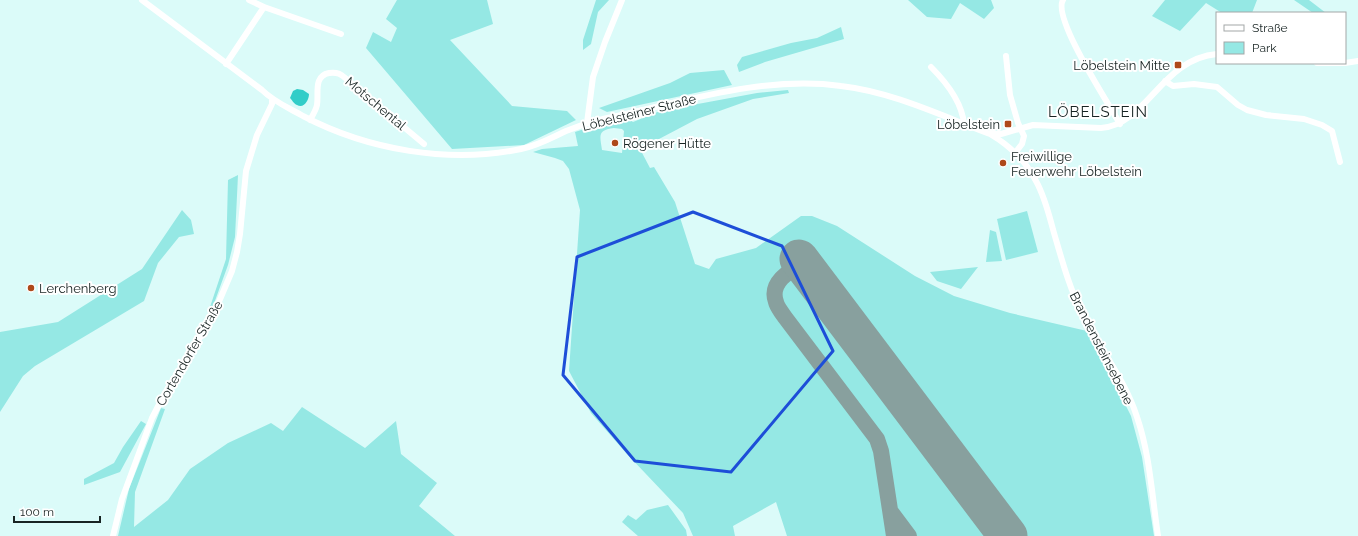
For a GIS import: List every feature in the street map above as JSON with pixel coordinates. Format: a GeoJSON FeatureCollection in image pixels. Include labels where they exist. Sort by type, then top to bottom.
{"type":"FeatureCollection","features":[{"type":"Feature","properties":{"kind":"street"},"geometry":{"type":"LineString","coordinates":[[142,0],[272,100]]}},
{"type":"Feature","properties":{"kind":"street"},"geometry":{"type":"LineString","coordinates":[[249,0],[264,7],[342,34]]}},
{"type":"Feature","properties":{"kind":"street"},"geometry":{"type":"LineString","coordinates":[[587,123],[593,77],[622,0]]}},
{"type":"Feature","properties":{"kind":"street"},"geometry":{"type":"LineString","coordinates":[[1062,0],[1060,7],[1071,38],[1120,124]]}},
{"type":"Feature","properties":{"kind":"street"},"geometry":{"type":"LineString","coordinates":[[226,64],[264,7]]}},
{"type":"Feature","properties":{"kind":"street","name":"Löbelsteiner Straße"},"geometry":{"type":"LineString","coordinates":[[272,100],[310,120],[366,142],[400,149],[442,154],[497,153],[522,149],[538,144],[587,123],[704,96],[749,88],[803,83],[843,86],[877,93],[901,100],[990,134],[1002,134],[1033,125],[1110,128],[1120,124],[1130,117],[1182,66],[1205,56],[1216,54]]}},
{"type":"Feature","properties":{"kind":"street"},"geometry":{"type":"LineString","coordinates":[[1006,56],[1010,95],[1024,136],[1023,142],[1015,153]]}},
{"type":"Feature","properties":{"kind":"street"},"geometry":{"type":"LineString","coordinates":[[1346,63],[1358,61]]}},
{"type":"Feature","properties":{"kind":"street"},"geometry":{"type":"LineString","coordinates":[[931,67],[943,79],[953,94],[962,112],[964,124]]}},
{"type":"Feature","properties":{"kind":"street","name":"Motschental"},"geometry":{"type":"LineString","coordinates":[[310,120],[317,106],[317,88],[320,80],[327,74],[338,73],[424,144]]}},
{"type":"Feature","properties":{"kind":"street"},"geometry":{"type":"LineString","coordinates":[[1165,81],[1174,86],[1194,84],[1217,87],[1238,105],[1247,110],[1266,115],[1300,118],[1322,125],[1332,131],[1340,162]]}},
{"type":"Feature","properties":{"kind":"street","name":"Cortendorfer Straße"},"geometry":{"type":"LineString","coordinates":[[113,536],[122,499],[152,418],[165,393],[206,328],[232,271],[240,234],[246,171],[257,136],[272,104],[272,100]]}},
{"type":"Feature","properties":{"kind":"street","name":"Brandensteinsebene"},"geometry":{"type":"LineString","coordinates":[[990,134],[1000,140],[1015,153],[1030,170],[1037,182],[1045,200],[1070,286],[1082,313],[1115,368],[1131,401],[1137,416],[1146,451],[1158,536]]}},
{"type":"Feature","properties":{"kind":"highlighted area"},"geometry":{"type":"Polygon","coordinates":[[[693,212],[782,246],[833,351],[731,472],[635,461],[563,375],[577,257],[693,212]]]}},
{"type":"Feature","properties":{"kind":"green space"},"geometry":{"type":"Polygon","coordinates":[[[397,0],[487,0],[493,24],[450,40],[512,106],[567,111],[576,120],[524,145],[452,149],[366,48],[373,32],[391,42],[397,28],[386,19],[397,0]]]}},
{"type":"Feature","properties":{"kind":"green space"},"geometry":{"type":"Polygon","coordinates":[[[596,0],[609,0],[598,12],[591,44],[583,50],[583,40],[596,0]]]}},
{"type":"Feature","properties":{"kind":"green space"},"geometry":{"type":"Polygon","coordinates":[[[908,0],[991,0],[994,8],[984,19],[960,3],[951,19],[927,17],[908,0]]]}},
{"type":"Feature","properties":{"kind":"green space"},"geometry":{"type":"Polygon","coordinates":[[[1165,0],[1257,0],[1252,12],[1220,12],[1206,3],[1180,31],[1152,16],[1165,0]]]}},
{"type":"Feature","properties":{"kind":"green space"},"geometry":{"type":"Polygon","coordinates":[[[1294,0],[1309,0],[1325,12],[1312,12],[1294,0]]]}},
{"type":"Feature","properties":{"kind":"green space"},"geometry":{"type":"Polygon","coordinates":[[[841,27],[844,39],[765,62],[739,72],[737,65],[742,57],[791,43],[817,38],[841,27]]]}},
{"type":"Feature","properties":{"kind":"green space"},"geometry":{"type":"Polygon","coordinates":[[[724,70],[732,85],[607,112],[599,108],[670,83],[690,73],[724,70]]]}},
{"type":"Feature","properties":{"kind":"green space"},"geometry":{"type":"Polygon","coordinates":[[[788,90],[789,93],[753,99],[697,119],[640,149],[650,168],[654,167],[675,202],[695,264],[709,269],[716,259],[756,248],[801,216],[812,216],[837,226],[915,276],[954,296],[1010,313],[1087,331],[1131,416],[1142,457],[1154,536],[787,536],[776,502],[733,526],[735,536],[693,536],[683,513],[627,454],[591,413],[569,371],[580,210],[569,169],[563,161],[533,152],[542,149],[578,146],[575,132],[606,122],[627,118],[633,122],[660,111],[757,93],[788,90]],[[614,128],[602,132],[600,137],[602,150],[622,153],[624,131],[622,129],[614,128]]]}},
{"type":"Feature","properties":{"kind":"green space"},"geometry":{"type":"Polygon","coordinates":[[[238,175],[235,237],[228,265],[212,309],[209,310],[226,259],[228,180],[238,175]]]}},
{"type":"Feature","properties":{"kind":"green space"},"geometry":{"type":"Polygon","coordinates":[[[182,210],[191,220],[194,234],[179,237],[158,263],[144,301],[35,366],[23,376],[0,412],[0,332],[58,322],[142,269],[182,210]]]}},
{"type":"Feature","properties":{"kind":"green space"},"geometry":{"type":"Polygon","coordinates":[[[1027,211],[1038,252],[1006,260],[997,219],[1027,211]]]}},
{"type":"Feature","properties":{"kind":"green space"},"geometry":{"type":"Polygon","coordinates":[[[990,230],[996,232],[1002,261],[986,262],[990,230]]]}},
{"type":"Feature","properties":{"kind":"green space"},"geometry":{"type":"Polygon","coordinates":[[[978,267],[961,289],[937,281],[930,272],[978,267]]]}},
{"type":"Feature","properties":{"kind":"green space"},"geometry":{"type":"Polygon","coordinates":[[[302,407],[365,448],[396,421],[401,454],[437,483],[419,506],[455,536],[118,536],[129,489],[161,408],[165,409],[135,492],[134,527],[168,500],[190,469],[228,443],[271,423],[283,431],[302,407]]]}},
{"type":"Feature","properties":{"kind":"green space"},"geometry":{"type":"Polygon","coordinates":[[[141,421],[146,424],[120,472],[84,485],[84,479],[114,463],[141,421]]]}},
{"type":"Feature","properties":{"kind":"green space"},"geometry":{"type":"Polygon","coordinates":[[[668,505],[686,530],[687,536],[638,536],[622,522],[628,515],[636,520],[647,510],[668,505]]]}},
{"type":"Feature","properties":{"kind":"shaded area"},"geometry":{"type":"Polygon","coordinates":[[[297,89],[303,90],[309,94],[307,101],[302,106],[294,103],[290,98],[293,91],[297,89]]]}},
{"type":"Feature","properties":{"kind":"taxiway"},"geometry":{"type":"LineString","coordinates":[[803,265],[786,274],[778,283],[775,289],[778,307],[877,439],[881,451],[894,536]]}},
{"type":"Feature","properties":{"kind":"taxiway"},"geometry":{"type":"LineString","coordinates":[[891,512],[909,536]]}},
{"type":"Feature","properties":{"kind":"runway"},"geometry":{"type":"LineString","coordinates":[[799,259],[1008,536]]}},
{"type":"Feature","properties":{"kind":"place","name":"Löbelstein Mitte"},"geometry":{"type":"Point","coordinates":[1178,65]}},
{"type":"Feature","properties":{"kind":"place","name":"Löbelstein"},"geometry":{"type":"Point","coordinates":[1008,124]}},
{"type":"Feature","properties":{"kind":"place","name":"Rögener Hütte"},"geometry":{"type":"Point","coordinates":[615,143]}},
{"type":"Feature","properties":{"kind":"place","name":"Freiwillige Feuerwehr Löbelstein"},"geometry":{"type":"Point","coordinates":[1003,163]}},
{"type":"Feature","properties":{"kind":"place","name":"Lerchenberg"},"geometry":{"type":"Point","coordinates":[31,288]}},
{"type":"Feature","properties":{"kind":"district","name":"LÖBELSTEIN"},"geometry":{"type":"Point","coordinates":[1098,112]}}]}
